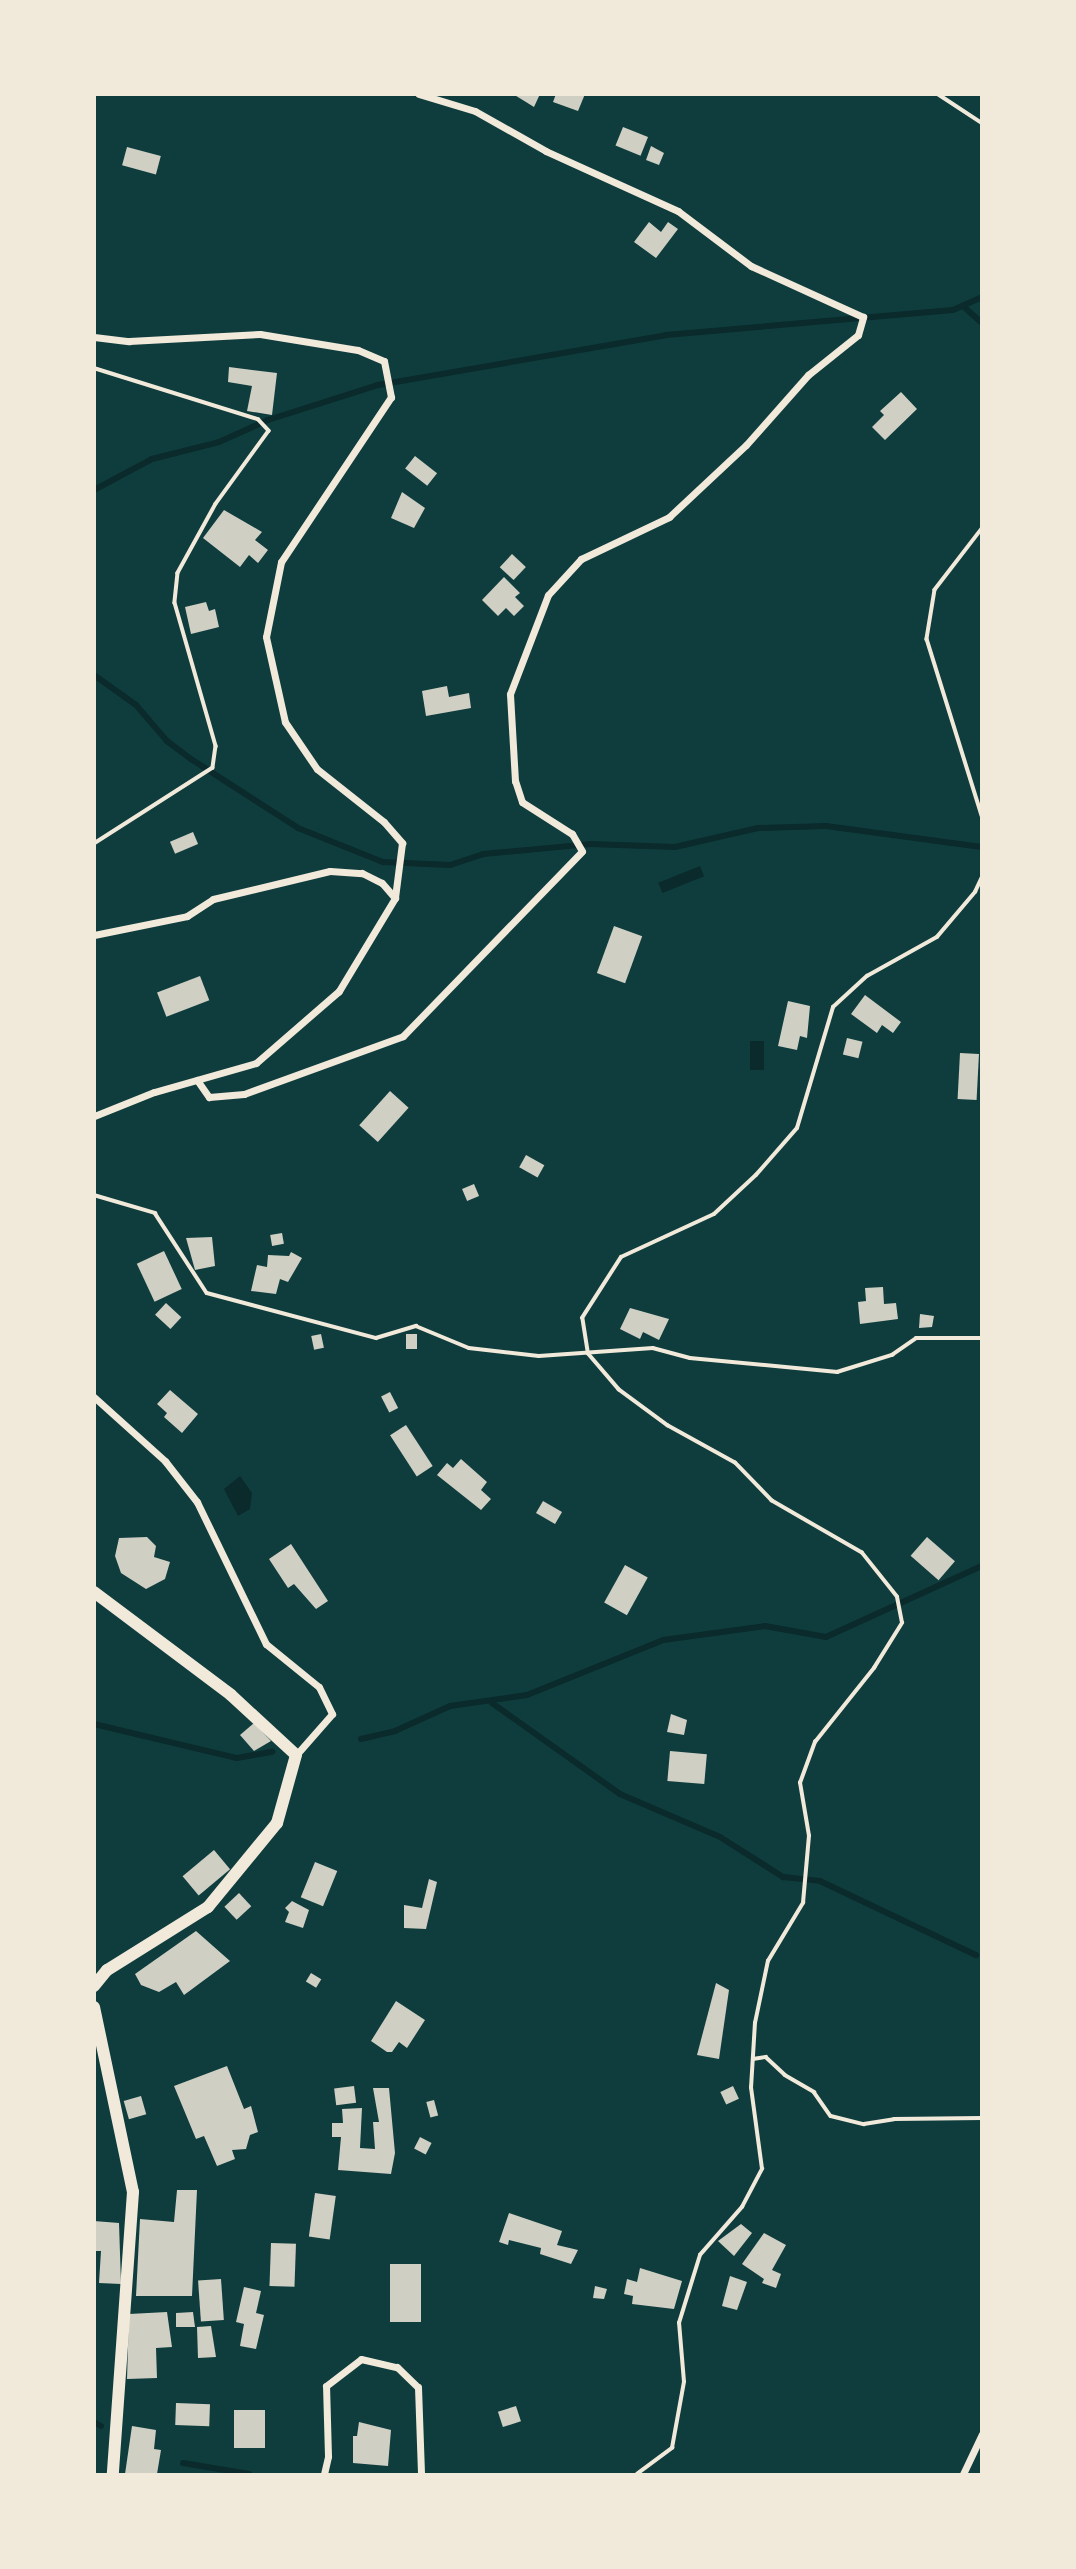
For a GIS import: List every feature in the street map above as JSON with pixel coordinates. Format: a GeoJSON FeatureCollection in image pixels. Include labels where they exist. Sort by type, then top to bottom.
{"type":"FeatureCollection","features":[{"type":"Feature","properties":{"kind":"street"},"geometry":{"type":"LineString","coordinates":[[197,1080],[209,1097],[244,1094],[402,1036],[582,851],[572,834],[522,802],[515,780],[510,694],[548,595],[581,559],[669,517],[746,445],[808,374],[858,335],[863,317],[751,266],[678,211],[546,151],[475,110],[419,94]]}},
{"type":"Feature","properties":{"kind":"street"},"geometry":{"type":"LineString","coordinates":[[94,337],[129,341],[260,334],[358,350],[384,361],[391,397],[281,562],[266,637],[285,722],[317,769],[402,842],[395,898],[340,991],[256,1063],[197,1080],[94,1116]]}},
{"type":"Feature","properties":{"kind":"street"},"geometry":{"type":"LineString","coordinates":[[94,935],[187,916],[213,899],[330,871],[362,873],[382,883],[395,898]]}},
{"type":"Feature","properties":{"kind":"street"},"geometry":{"type":"LineString","coordinates":[[94,1397],[165,1461],[189,1492],[266,1644],[319,1687],[332,1714],[296,1755],[277,1823],[208,1907],[107,1970],[94,1986]]}},
{"type":"Feature","properties":{"kind":"street"},"geometry":{"type":"LineString","coordinates":[[94,1592],[231,1695],[296,1755]]}},
{"type":"Feature","properties":{"kind":"street"},"geometry":{"type":"LineString","coordinates":[[94,2007],[133,2192],[113,2474]]}},
{"type":"Feature","properties":{"kind":"street"},"geometry":{"type":"LineString","coordinates":[[324,2474],[328,2456],[326,2386],[361,2359],[397,2367],[418,2388],[421,2474]]}},
{"type":"Feature","properties":{"kind":"street"},"geometry":{"type":"LineString","coordinates":[[963,2474],[982,2434]]}},
{"type":"Feature","properties":{"kind":"path"},"geometry":{"type":"LineString","coordinates":[[938,94],[982,123]]}},
{"type":"Feature","properties":{"kind":"path"},"geometry":{"type":"LineString","coordinates":[[94,368],[258,419],[269,431],[216,504],[177,573],[175,603],[216,746],[213,768],[94,845]]}},
{"type":"Feature","properties":{"kind":"path"},"geometry":{"type":"LineString","coordinates":[[982,529],[935,590],[927,639],[982,816]]}},
{"type":"Feature","properties":{"kind":"path"},"geometry":{"type":"LineString","coordinates":[[637,2474],[671,2448],[684,2382],[679,2323],[700,2255],[742,2207],[762,2169],[751,2088],[753,2059],[768,1961],[803,1903],[809,1836],[800,1783],[815,1742],[874,1668],[902,1623],[898,1597],[862,1553],[772,1502],[735,1463],[668,1426],[619,1390],[588,1354],[583,1318],[621,1257],[713,1214],[756,1175],[797,1128],[833,1007],[867,975],[937,937],[975,892],[982,877]]}},
{"type":"Feature","properties":{"kind":"path"},"geometry":{"type":"LineString","coordinates":[[94,1195],[155,1213],[207,1293],[376,1338],[416,1326],[469,1348],[539,1356],[653,1348],[690,1358],[837,1373],[892,1355],[916,1338],[982,1338]]}},
{"type":"Feature","properties":{"kind":"path"},"geometry":{"type":"LineString","coordinates":[[753,2059],[766,2057],[785,2076],[814,2092],[831,2116],[864,2124],[894,2119],[982,2118]]}},
{"type":"Feature","properties":{"kind":"water"},"geometry":{"type":"Polygon","coordinates":[[[700,866],[704,876],[662,893],[658,883],[700,866]]]}},
{"type":"Feature","properties":{"kind":"water"},"geometry":{"type":"Polygon","coordinates":[[[750,1041],[764,1041],[764,1070],[750,1070],[750,1041]]]}},
{"type":"Feature","properties":{"kind":"water"},"geometry":{"type":"Polygon","coordinates":[[[240,1476],[252,1493],[250,1509],[238,1516],[224,1489],[240,1476]]]}},
{"type":"Feature","properties":{"kind":"building"},"geometry":{"type":"Polygon","coordinates":[[[513,94],[540,94],[534,107],[513,94]]]}},
{"type":"Feature","properties":{"kind":"building"},"geometry":{"type":"Polygon","coordinates":[[[556,94],[585,94],[578,111],[553,102],[556,94]]]}},
{"type":"Feature","properties":{"kind":"building"},"geometry":{"type":"Polygon","coordinates":[[[623,127],[648,137],[641,156],[616,146],[623,127]]]}},
{"type":"Feature","properties":{"kind":"building"},"geometry":{"type":"Polygon","coordinates":[[[651,146],[664,153],[659,165],[646,160],[651,146]]]}},
{"type":"Feature","properties":{"kind":"building"},"geometry":{"type":"Polygon","coordinates":[[[127,147],[161,156],[156,174],[122,165],[127,147]]]}},
{"type":"Feature","properties":{"kind":"building"},"geometry":{"type":"Polygon","coordinates":[[[649,222],[661,232],[668,222],[678,229],[656,258],[634,242],[649,222]]]}},
{"type":"Feature","properties":{"kind":"building"},"geometry":{"type":"Polygon","coordinates":[[[229,367],[277,373],[272,415],[247,411],[252,386],[228,382],[229,367]]]}},
{"type":"Feature","properties":{"kind":"building"},"geometry":{"type":"Polygon","coordinates":[[[901,392],[917,409],[885,440],[872,427],[884,415],[880,411],[901,392]]]}},
{"type":"Feature","properties":{"kind":"building"},"geometry":{"type":"Polygon","coordinates":[[[415,456],[437,473],[427,486],[405,469],[415,456]]]}},
{"type":"Feature","properties":{"kind":"building"},"geometry":{"type":"Polygon","coordinates":[[[402,492],[425,508],[414,528],[391,518],[402,492]]]}},
{"type":"Feature","properties":{"kind":"building"},"geometry":{"type":"Polygon","coordinates":[[[224,510],[262,532],[255,540],[268,550],[258,563],[249,555],[240,567],[203,538],[224,510]]]}},
{"type":"Feature","properties":{"kind":"building"},"geometry":{"type":"Polygon","coordinates":[[[512,554],[526,567],[514,580],[500,567],[512,554]]]}},
{"type":"Feature","properties":{"kind":"building"},"geometry":{"type":"Polygon","coordinates":[[[504,577],[520,593],[515,597],[524,606],[514,616],[506,608],[498,616],[482,600],[504,577]]]}},
{"type":"Feature","properties":{"kind":"building"},"geometry":{"type":"Polygon","coordinates":[[[206,602],[209,611],[215,609],[219,627],[191,634],[185,607],[206,602]]]}},
{"type":"Feature","properties":{"kind":"building"},"geometry":{"type":"Polygon","coordinates":[[[447,686],[449,697],[469,693],[471,708],[426,716],[422,691],[447,686]]]}},
{"type":"Feature","properties":{"kind":"building"},"geometry":{"type":"Polygon","coordinates":[[[193,832],[198,844],[175,854],[170,842],[193,832]]]}},
{"type":"Feature","properties":{"kind":"building"},"geometry":{"type":"Polygon","coordinates":[[[614,926],[642,936],[625,983],[597,973],[614,926]]]}},
{"type":"Feature","properties":{"kind":"building"},"geometry":{"type":"Polygon","coordinates":[[[200,976],[209,1000],[166,1017],[157,992],[200,976]]]}},
{"type":"Feature","properties":{"kind":"building"},"geometry":{"type":"Polygon","coordinates":[[[865,995],[901,1022],[893,1033],[882,1025],[877,1033],[851,1014],[865,995]]]}},
{"type":"Feature","properties":{"kind":"building"},"geometry":{"type":"Polygon","coordinates":[[[788,1001],[810,1006],[807,1038],[800,1036],[797,1050],[778,1046],[788,1001]]]}},
{"type":"Feature","properties":{"kind":"building"},"geometry":{"type":"Polygon","coordinates":[[[847,1038],[863,1042],[858,1058],[843,1054],[847,1038]]]}},
{"type":"Feature","properties":{"kind":"building"},"geometry":{"type":"Polygon","coordinates":[[[960,1053],[979,1054],[977,1100],[958,1099],[960,1053]]]}},
{"type":"Feature","properties":{"kind":"building"},"geometry":{"type":"Polygon","coordinates":[[[390,1091],[409,1108],[378,1142],[359,1125],[390,1091]]]}},
{"type":"Feature","properties":{"kind":"building"},"geometry":{"type":"Polygon","coordinates":[[[526,1155],[544,1165],[538,1177],[519,1167],[526,1155]]]}},
{"type":"Feature","properties":{"kind":"building"},"geometry":{"type":"Polygon","coordinates":[[[474,1184],[479,1196],[467,1201],[462,1189],[474,1184]]]}},
{"type":"Feature","properties":{"kind":"building"},"geometry":{"type":"Polygon","coordinates":[[[282,1233],[284,1244],[272,1246],[270,1235],[282,1233]]]}},
{"type":"Feature","properties":{"kind":"building"},"geometry":{"type":"Polygon","coordinates":[[[212,1237],[215,1266],[195,1270],[186,1238],[212,1237]]]}},
{"type":"Feature","properties":{"kind":"building"},"geometry":{"type":"Polygon","coordinates":[[[164,1251],[182,1289],[155,1302],[137,1264],[164,1251]]]}},
{"type":"Feature","properties":{"kind":"building"},"geometry":{"type":"Polygon","coordinates":[[[291,1252],[302,1258],[288,1282],[280,1279],[276,1294],[251,1291],[257,1265],[267,1267],[268,1255],[289,1256],[291,1252]]]}},
{"type":"Feature","properties":{"kind":"building"},"geometry":{"type":"Polygon","coordinates":[[[883,1287],[884,1304],[896,1303],[898,1319],[860,1324],[858,1302],[866,1301],[865,1288],[883,1287]]]}},
{"type":"Feature","properties":{"kind":"building"},"geometry":{"type":"Polygon","coordinates":[[[166,1303],[181,1317],[170,1329],[155,1315],[166,1303]]]}},
{"type":"Feature","properties":{"kind":"building"},"geometry":{"type":"Polygon","coordinates":[[[630,1308],[669,1319],[659,1340],[643,1332],[640,1339],[620,1329],[630,1308]]]}},
{"type":"Feature","properties":{"kind":"building"},"geometry":{"type":"Polygon","coordinates":[[[920,1314],[934,1316],[932,1327],[919,1328],[920,1314]]]}},
{"type":"Feature","properties":{"kind":"building"},"geometry":{"type":"Polygon","coordinates":[[[321,1334],[324,1348],[314,1350],[311,1336],[321,1334]]]}},
{"type":"Feature","properties":{"kind":"building"},"geometry":{"type":"Polygon","coordinates":[[[406,1334],[417,1334],[417,1349],[406,1349],[406,1334]]]}},
{"type":"Feature","properties":{"kind":"building"},"geometry":{"type":"Polygon","coordinates":[[[170,1390],[198,1414],[182,1433],[164,1417],[167,1413],[157,1404],[170,1390]]]}},
{"type":"Feature","properties":{"kind":"building"},"geometry":{"type":"Polygon","coordinates":[[[390,1392],[398,1408],[389,1413],[381,1397],[390,1392]]]}},
{"type":"Feature","properties":{"kind":"building"},"geometry":{"type":"Polygon","coordinates":[[[406,1425],[433,1466],[417,1476],[390,1435],[406,1425]]]}},
{"type":"Feature","properties":{"kind":"building"},"geometry":{"type":"Polygon","coordinates":[[[461,1459],[487,1482],[481,1490],[491,1499],[481,1510],[437,1475],[447,1463],[453,1468],[461,1459]]]}},
{"type":"Feature","properties":{"kind":"building"},"geometry":{"type":"Polygon","coordinates":[[[543,1501],[562,1512],[555,1524],[536,1513],[543,1501]]]}},
{"type":"Feature","properties":{"kind":"building"},"geometry":{"type":"Polygon","coordinates":[[[147,1537],[156,1546],[154,1557],[170,1562],[165,1579],[146,1589],[121,1573],[115,1556],[119,1538],[147,1537]]]}},
{"type":"Feature","properties":{"kind":"building"},"geometry":{"type":"Polygon","coordinates":[[[927,1537],[955,1561],[939,1580],[911,1556],[927,1537]]]}},
{"type":"Feature","properties":{"kind":"building"},"geometry":{"type":"Polygon","coordinates":[[[291,1544],[328,1601],[316,1609],[294,1584],[288,1588],[269,1559],[291,1544]]]}},
{"type":"Feature","properties":{"kind":"building"},"geometry":{"type":"Polygon","coordinates":[[[625,1565],[648,1578],[627,1615],[604,1603],[625,1565]]]}},
{"type":"Feature","properties":{"kind":"building"},"geometry":{"type":"Polygon","coordinates":[[[671,1714],[687,1720],[684,1735],[667,1732],[671,1714]]]}},
{"type":"Feature","properties":{"kind":"building"},"geometry":{"type":"Polygon","coordinates":[[[254,1723],[271,1741],[254,1751],[240,1735],[254,1723]]]}},
{"type":"Feature","properties":{"kind":"building"},"geometry":{"type":"Polygon","coordinates":[[[670,1751],[707,1754],[704,1784],[667,1781],[670,1751]]]}},
{"type":"Feature","properties":{"kind":"building"},"geometry":{"type":"Polygon","coordinates":[[[214,1850],[230,1869],[199,1896],[183,1876],[214,1850]]]}},
{"type":"Feature","properties":{"kind":"building"},"geometry":{"type":"Polygon","coordinates":[[[315,1862],[337,1871],[323,1906],[301,1897],[315,1862]]]}},
{"type":"Feature","properties":{"kind":"building"},"geometry":{"type":"Polygon","coordinates":[[[429,1879],[437,1882],[426,1929],[404,1928],[404,1905],[422,1908],[429,1879]]]}},
{"type":"Feature","properties":{"kind":"building"},"geometry":{"type":"Polygon","coordinates":[[[239,1893],[251,1906],[237,1920],[224,1907],[239,1893]]]}},
{"type":"Feature","properties":{"kind":"building"},"geometry":{"type":"Polygon","coordinates":[[[292,1901],[309,1910],[303,1928],[285,1922],[289,1912],[285,1908],[292,1901]]]}},
{"type":"Feature","properties":{"kind":"building"},"geometry":{"type":"Polygon","coordinates":[[[196,1931],[230,1961],[184,1995],[176,1982],[159,1992],[141,1985],[135,1974],[196,1931]]]}},
{"type":"Feature","properties":{"kind":"building"},"geometry":{"type":"Polygon","coordinates":[[[311,1973],[321,1979],[316,1988],[306,1982],[311,1973]]]}},
{"type":"Feature","properties":{"kind":"building"},"geometry":{"type":"Polygon","coordinates":[[[716,1983],[729,1990],[719,2059],[697,2055],[716,1983]]]}},
{"type":"Feature","properties":{"kind":"building"},"geometry":{"type":"Polygon","coordinates":[[[396,2001],[425,2020],[407,2048],[399,2042],[392,2052],[387,2052],[371,2041],[396,2001]]]}},
{"type":"Feature","properties":{"kind":"building"},"geometry":{"type":"Polygon","coordinates":[[[227,2066],[244,2109],[251,2106],[258,2132],[250,2135],[246,2149],[232,2150],[235,2159],[217,2166],[204,2136],[196,2139],[174,2086],[227,2066]]]}},
{"type":"Feature","properties":{"kind":"building"},"geometry":{"type":"Polygon","coordinates":[[[354,2086],[356,2103],[336,2105],[334,2088],[354,2086]]]}},
{"type":"Feature","properties":{"kind":"building"},"geometry":{"type":"Polygon","coordinates":[[[733,2086],[739,2099],[726,2105],[720,2092],[733,2086]]]}},
{"type":"Feature","properties":{"kind":"building"},"geometry":{"type":"Polygon","coordinates":[[[373,2088],[389,2088],[395,2153],[391,2174],[338,2170],[341,2137],[332,2137],[332,2123],[343,2123],[342,2109],[362,2108],[360,2148],[375,2149],[373,2122],[379,2122],[373,2088]]]}},
{"type":"Feature","properties":{"kind":"building"},"geometry":{"type":"Polygon","coordinates":[[[141,2096],[146,2114],[129,2119],[124,2101],[141,2096]]]}},
{"type":"Feature","properties":{"kind":"building"},"geometry":{"type":"Polygon","coordinates":[[[434,2100],[438,2115],[430,2118],[426,2102],[434,2100]]]}},
{"type":"Feature","properties":{"kind":"building"},"geometry":{"type":"Polygon","coordinates":[[[420,2137],[432,2143],[426,2154],[414,2149],[420,2137]]]}},
{"type":"Feature","properties":{"kind":"building"},"geometry":{"type":"Polygon","coordinates":[[[177,2190],[197,2190],[192,2296],[136,2296],[140,2219],[174,2222],[177,2190]]]}},
{"type":"Feature","properties":{"kind":"building"},"geometry":{"type":"Polygon","coordinates":[[[315,2193],[336,2196],[330,2239],[309,2237],[315,2193]]]}},
{"type":"Feature","properties":{"kind":"building"},"geometry":{"type":"Polygon","coordinates":[[[509,2213],[562,2231],[557,2245],[578,2250],[571,2264],[540,2254],[541,2248],[509,2240],[508,2245],[499,2242],[509,2213]]]}},
{"type":"Feature","properties":{"kind":"building"},"geometry":{"type":"Polygon","coordinates":[[[94,2221],[119,2223],[121,2284],[99,2283],[101,2251],[94,2251],[94,2221]]]}},
{"type":"Feature","properties":{"kind":"building"},"geometry":{"type":"Polygon","coordinates":[[[741,2224],[752,2233],[734,2256],[718,2241],[741,2224]]]}},
{"type":"Feature","properties":{"kind":"building"},"geometry":{"type":"Polygon","coordinates":[[[764,2233],[786,2245],[772,2270],[781,2274],[776,2288],[762,2283],[764,2279],[742,2264],[764,2233]]]}},
{"type":"Feature","properties":{"kind":"building"},"geometry":{"type":"Polygon","coordinates":[[[271,2243],[296,2244],[294,2287],[269,2286],[271,2243]]]}},
{"type":"Feature","properties":{"kind":"building"},"geometry":{"type":"Polygon","coordinates":[[[390,2264],[421,2264],[421,2322],[390,2322],[390,2264]]]}},
{"type":"Feature","properties":{"kind":"building"},"geometry":{"type":"Polygon","coordinates":[[[640,2268],[682,2281],[674,2309],[632,2304],[633,2296],[624,2294],[627,2279],[637,2282],[640,2268]]]}},
{"type":"Feature","properties":{"kind":"building"},"geometry":{"type":"Polygon","coordinates":[[[730,2276],[747,2282],[737,2310],[722,2306],[730,2276]]]}},
{"type":"Feature","properties":{"kind":"building"},"geometry":{"type":"Polygon","coordinates":[[[221,2279],[224,2320],[201,2322],[198,2281],[221,2279]]]}},
{"type":"Feature","properties":{"kind":"building"},"geometry":{"type":"Polygon","coordinates":[[[595,2286],[607,2289],[604,2299],[593,2298],[595,2286]]]}},
{"type":"Feature","properties":{"kind":"building"},"geometry":{"type":"Polygon","coordinates":[[[244,2287],[261,2291],[256,2313],[264,2315],[256,2349],[240,2346],[244,2324],[236,2322],[244,2287]]]}},
{"type":"Feature","properties":{"kind":"building"},"geometry":{"type":"Polygon","coordinates":[[[167,2312],[172,2347],[156,2348],[157,2378],[127,2379],[129,2314],[167,2312]]]}},
{"type":"Feature","properties":{"kind":"building"},"geometry":{"type":"Polygon","coordinates":[[[193,2312],[195,2327],[176,2327],[176,2313],[193,2312]]]}},
{"type":"Feature","properties":{"kind":"building"},"geometry":{"type":"Polygon","coordinates":[[[211,2326],[216,2357],[198,2358],[197,2327],[211,2326]]]}},
{"type":"Feature","properties":{"kind":"building"},"geometry":{"type":"Polygon","coordinates":[[[176,2403],[210,2404],[209,2426],[175,2425],[176,2403]]]}},
{"type":"Feature","properties":{"kind":"building"},"geometry":{"type":"Polygon","coordinates":[[[516,2406],[521,2421],[503,2427],[498,2412],[516,2406]]]}},
{"type":"Feature","properties":{"kind":"building"},"geometry":{"type":"Polygon","coordinates":[[[234,2410],[265,2410],[265,2448],[234,2448],[234,2410]]]}},
{"type":"Feature","properties":{"kind":"building"},"geometry":{"type":"Polygon","coordinates":[[[359,2422],[391,2430],[388,2466],[353,2463],[353,2436],[357,2436],[359,2422]]]}},
{"type":"Feature","properties":{"kind":"building"},"geometry":{"type":"Polygon","coordinates":[[[132,2426],[156,2430],[154,2449],[161,2450],[157,2474],[125,2474],[132,2426]]]}},
{"type":"Feature","properties":{"kind":"waterway"},"geometry":{"type":"LineString","coordinates":[[94,490],[152,459],[219,442],[268,420],[378,385],[666,335],[953,310],[982,297]]}},
{"type":"Feature","properties":{"kind":"waterway"},"geometry":{"type":"LineString","coordinates":[[963,306],[982,323]]}},
{"type":"Feature","properties":{"kind":"waterway"},"geometry":{"type":"LineString","coordinates":[[94,675],[136,705],[167,741],[191,759],[298,828],[383,862],[450,865],[483,854],[590,844],[675,847],[758,828],[826,826],[982,847]]}},
{"type":"Feature","properties":{"kind":"waterway"},"geometry":{"type":"LineString","coordinates":[[361,1739],[395,1731],[450,1706],[527,1695],[663,1640],[765,1626],[826,1637],[982,1566]]}},
{"type":"Feature","properties":{"kind":"waterway"},"geometry":{"type":"LineString","coordinates":[[492,1703],[620,1794],[720,1837],[783,1877],[820,1881],[976,1955]]}},
{"type":"Feature","properties":{"kind":"waterway"},"geometry":{"type":"LineString","coordinates":[[94,1724],[237,1758],[272,1752]]}},
{"type":"Feature","properties":{"kind":"waterway"},"geometry":{"type":"LineString","coordinates":[[94,2422],[101,2426]]}},
{"type":"Feature","properties":{"kind":"waterway"},"geometry":{"type":"LineString","coordinates":[[183,2463],[249,2474]]}}]}
